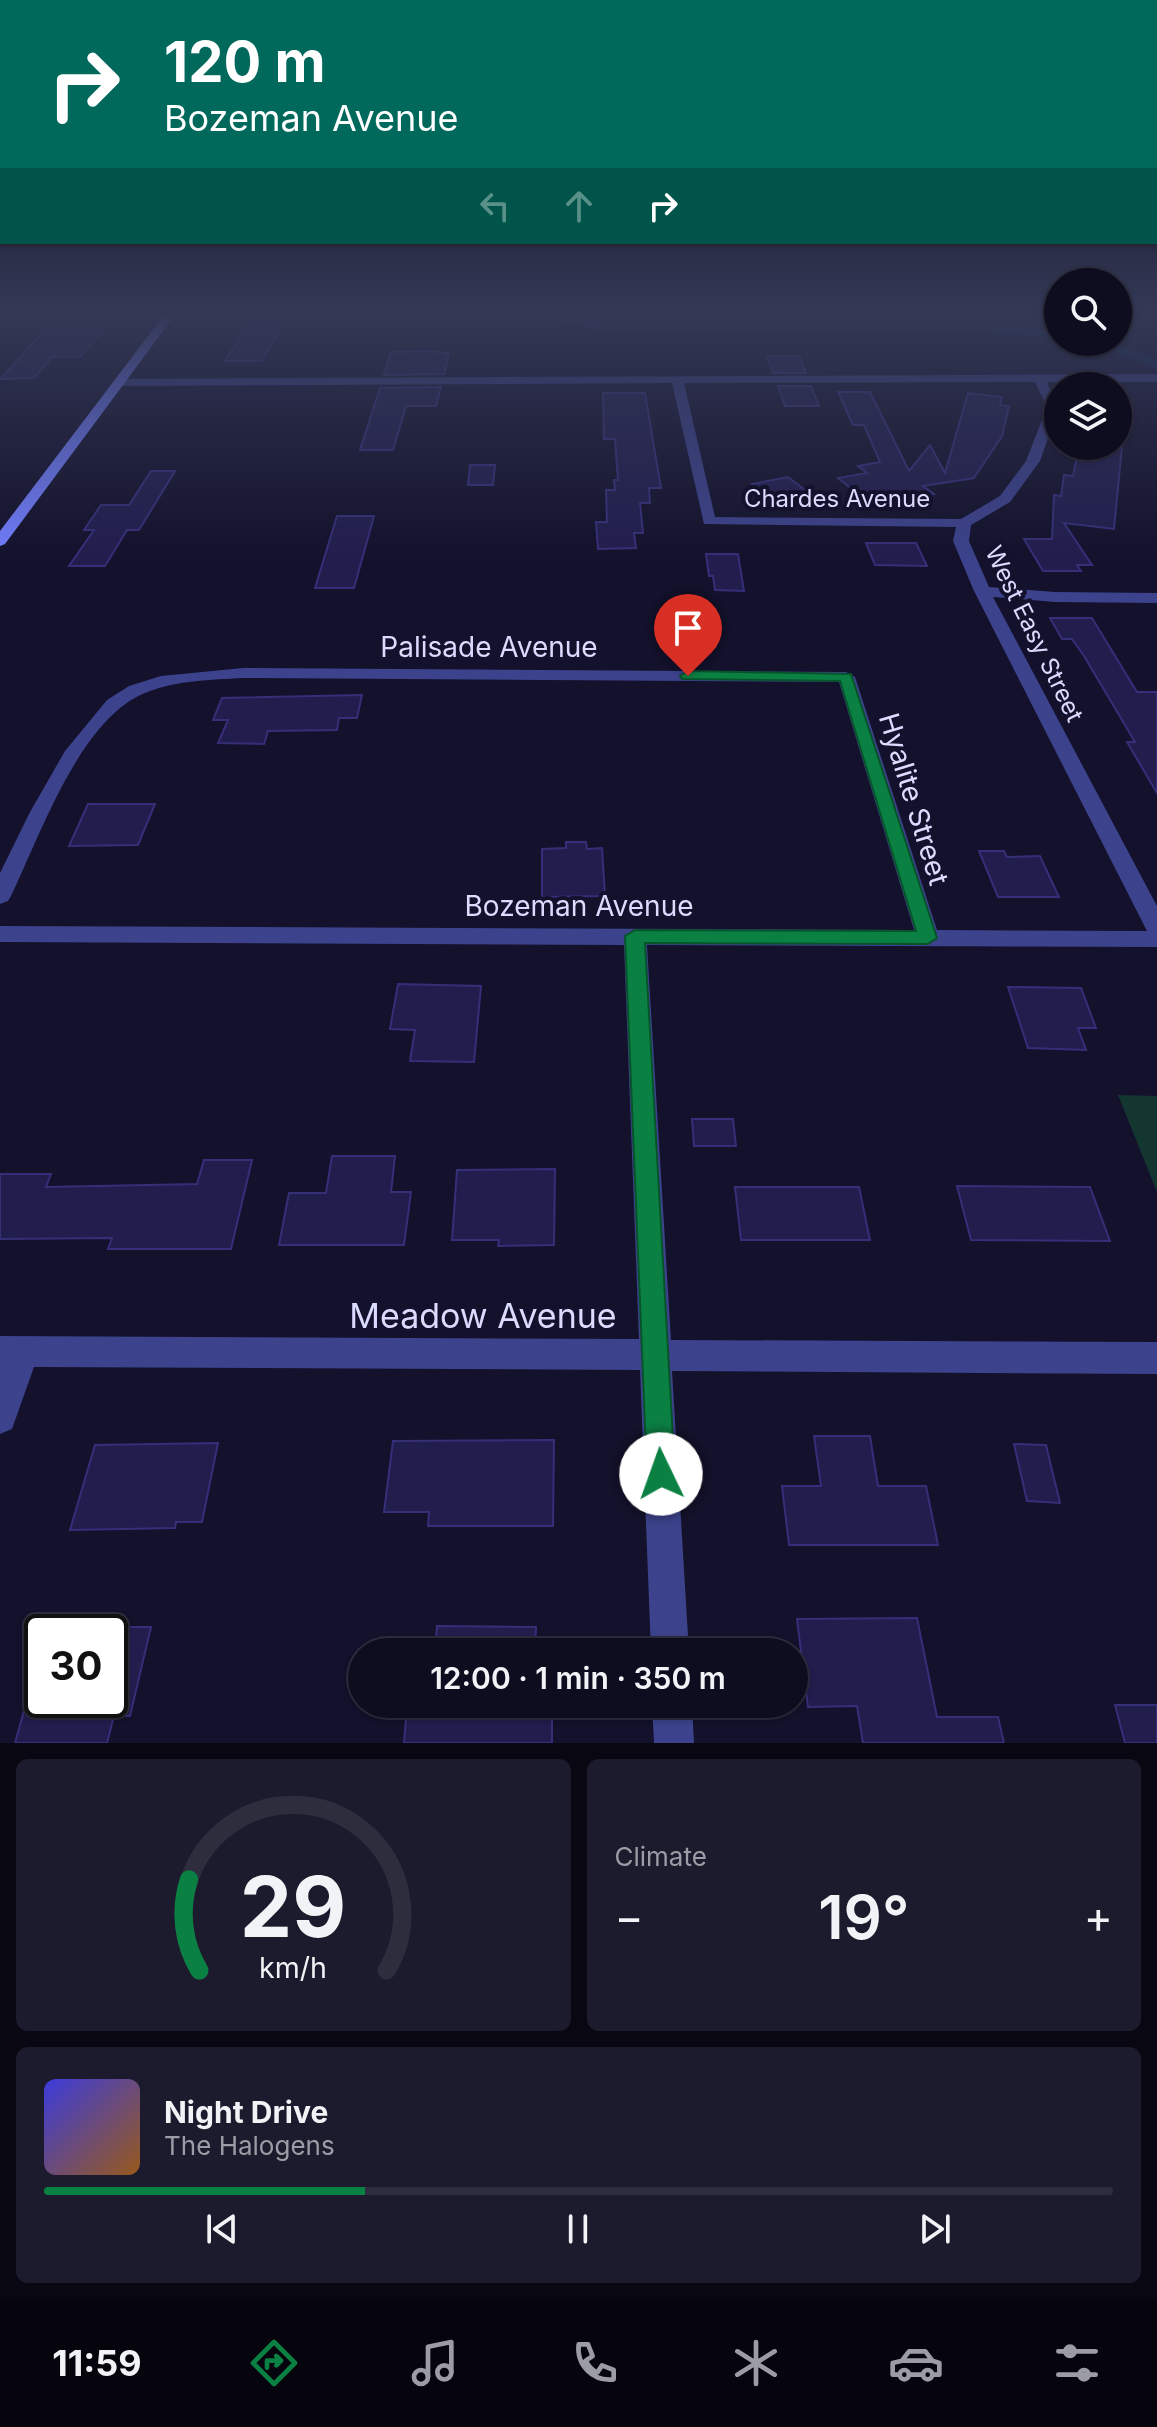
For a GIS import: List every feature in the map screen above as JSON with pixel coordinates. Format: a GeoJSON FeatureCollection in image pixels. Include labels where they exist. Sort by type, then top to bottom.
{"type":"FeatureCollection","features":[{"type":"Feature","properties":{"kind":"main road"},"geometry":{"type":"LineString","coordinates":[[0,541],[109,396]]}},
{"type":"Feature","properties":{"kind":"street","name":"Chardes Avenue"},"geometry":{"type":"LineString","coordinates":[[681,396],[709,521],[964,523]]}},
{"type":"Feature","properties":{"kind":"street","name":"West Easy Street"},"geometry":{"type":"LineString","coordinates":[[1048,396],[1053,407],[1033,461],[1005,499],[964,523],[961,541],[982,591],[1157,928]]}},
{"type":"Feature","properties":{"kind":"street"},"geometry":{"type":"LineString","coordinates":[[982,591],[1055,597],[1157,598]]}},
{"type":"Feature","properties":{"kind":"street","name":"Palisade Avenue"},"geometry":{"type":"LineString","coordinates":[[0,896],[81,738],[97,718],[134,691],[181,678],[243,673],[846,677]]}},
{"type":"Feature","properties":{"kind":"street","name":"Hyalite Street"},"geometry":{"type":"LineString","coordinates":[[846,677],[928,938]]}},
{"type":"Feature","properties":{"kind":"street","name":"Bozeman Avenue"},"geometry":{"type":"LineString","coordinates":[[0,934],[1157,939]]}},
{"type":"Feature","properties":{"kind":"street"},"geometry":{"type":"LineString","coordinates":[[635,936],[669,1638]]}},
{"type":"Feature","properties":{"kind":"street"},"geometry":{"type":"LineString","coordinates":[[0,1417],[12,1351]]}},
{"type":"Feature","properties":{"kind":"street","name":"Meadow Avenue"},"geometry":{"type":"LineString","coordinates":[[12,1351],[1157,1358]]}},
{"type":"Feature","properties":{"kind":"street"},"geometry":{"type":"LineString","coordinates":[[673,1718],[674,1743]]}},
{"type":"Feature","properties":{"kind":"green space"},"geometry":{"type":"Polygon","coordinates":[[[1118,1095],[1157,1096],[1157,1192],[1118,1095]]]}},
{"type":"Feature","properties":{"kind":"building"},"geometry":{"type":"Polygon","coordinates":[[[377,396],[439,396],[436,406],[406,406],[393,450],[360,450],[377,396]]]}},
{"type":"Feature","properties":{"kind":"building"},"geometry":{"type":"Polygon","coordinates":[[[603,396],[646,396],[661,488],[649,488],[650,503],[640,503],[643,533],[634,533],[636,548],[598,549],[596,522],[607,522],[606,490],[615,490],[614,480],[618,480],[615,439],[604,439],[603,396]]]}},
{"type":"Feature","properties":{"kind":"building"},"geometry":{"type":"Polygon","coordinates":[[[782,396],[815,396],[819,406],[785,406],[782,396]]]}},
{"type":"Feature","properties":{"kind":"building"},"geometry":{"type":"Polygon","coordinates":[[[840,396],[872,396],[909,471],[930,445],[945,473],[967,396],[1002,397],[1000,405],[1009,406],[1002,436],[974,478],[923,486],[934,494],[872,505],[838,478],[867,473],[858,466],[880,462],[864,425],[853,425],[840,396]]]}},
{"type":"Feature","properties":{"kind":"building"},"geometry":{"type":"Polygon","coordinates":[[[1076,460],[1121,460],[1114,529],[1064,523],[1092,565],[1077,565],[1081,571],[1043,571],[1024,539],[1052,539],[1054,495],[1061,496],[1064,475],[1073,476],[1076,460]]]}},
{"type":"Feature","properties":{"kind":"building"},"geometry":{"type":"Polygon","coordinates":[[[470,465],[495,465],[493,485],[468,485],[470,465]]]}},
{"type":"Feature","properties":{"kind":"building"},"geometry":{"type":"Polygon","coordinates":[[[151,471],[175,471],[139,530],[127,530],[105,566],[69,566],[94,530],[84,530],[101,505],[129,505],[151,471]]]}},
{"type":"Feature","properties":{"kind":"building"},"geometry":{"type":"Polygon","coordinates":[[[788,477],[814,497],[776,504],[752,484],[788,477]]]}},
{"type":"Feature","properties":{"kind":"building"},"geometry":{"type":"Polygon","coordinates":[[[337,516],[374,516],[354,588],[315,588],[337,516]]]}},
{"type":"Feature","properties":{"kind":"building"},"geometry":{"type":"Polygon","coordinates":[[[866,543],[916,543],[927,566],[875,565],[866,543]]]}},
{"type":"Feature","properties":{"kind":"building"},"geometry":{"type":"Polygon","coordinates":[[[706,554],[738,554],[744,591],[715,590],[713,576],[709,576],[706,554]]]}},
{"type":"Feature","properties":{"kind":"building"},"geometry":{"type":"Polygon","coordinates":[[[1050,618],[1092,618],[1137,692],[1157,692],[1157,793],[1127,742],[1135,742],[1084,656],[1072,639],[1062,639],[1050,618]]]}},
{"type":"Feature","properties":{"kind":"building"},"geometry":{"type":"Polygon","coordinates":[[[362,695],[357,718],[339,718],[337,730],[268,731],[264,744],[218,743],[228,720],[213,720],[222,698],[362,695]]]}},
{"type":"Feature","properties":{"kind":"building"},"geometry":{"type":"Polygon","coordinates":[[[88,804],[155,804],[138,845],[69,846],[88,804]]]}},
{"type":"Feature","properties":{"kind":"building"},"geometry":{"type":"Polygon","coordinates":[[[566,842],[586,842],[587,849],[602,848],[605,896],[542,897],[542,849],[566,848],[566,842]]]}},
{"type":"Feature","properties":{"kind":"building"},"geometry":{"type":"Polygon","coordinates":[[[979,851],[1004,851],[1007,857],[1040,856],[1059,897],[998,897],[979,851]]]}},
{"type":"Feature","properties":{"kind":"building"},"geometry":{"type":"Polygon","coordinates":[[[398,984],[481,986],[474,1062],[410,1061],[415,1030],[390,1029],[398,984]]]}},
{"type":"Feature","properties":{"kind":"building"},"geometry":{"type":"Polygon","coordinates":[[[1008,987],[1081,988],[1096,1028],[1078,1028],[1086,1050],[1028,1048],[1008,987]]]}},
{"type":"Feature","properties":{"kind":"building"},"geometry":{"type":"Polygon","coordinates":[[[692,1119],[733,1119],[736,1146],[694,1146],[692,1119]]]}},
{"type":"Feature","properties":{"kind":"building"},"geometry":{"type":"Polygon","coordinates":[[[332,1156],[395,1156],[391,1192],[411,1192],[404,1245],[279,1245],[289,1193],[326,1193],[332,1156]]]}},
{"type":"Feature","properties":{"kind":"building"},"geometry":{"type":"Polygon","coordinates":[[[204,1160],[252,1160],[231,1249],[108,1249],[112,1238],[0,1239],[0,1174],[51,1174],[46,1187],[197,1184],[204,1160]]]}},
{"type":"Feature","properties":{"kind":"building"},"geometry":{"type":"Polygon","coordinates":[[[555,1169],[554,1245],[498,1246],[499,1240],[452,1240],[457,1170],[555,1169]]]}},
{"type":"Feature","properties":{"kind":"building"},"geometry":{"type":"Polygon","coordinates":[[[957,1186],[1090,1187],[1110,1241],[971,1240],[957,1186]]]}},
{"type":"Feature","properties":{"kind":"building"},"geometry":{"type":"Polygon","coordinates":[[[735,1187],[859,1187],[870,1240],[741,1240],[735,1187]]]}},
{"type":"Feature","properties":{"kind":"building"},"geometry":{"type":"Polygon","coordinates":[[[814,1436],[870,1436],[878,1486],[926,1486],[938,1545],[789,1545],[782,1486],[821,1486],[814,1436]]]}},
{"type":"Feature","properties":{"kind":"building"},"geometry":{"type":"Polygon","coordinates":[[[554,1440],[553,1526],[428,1526],[429,1512],[384,1512],[393,1441],[554,1440]]]}},
{"type":"Feature","properties":{"kind":"building"},"geometry":{"type":"Polygon","coordinates":[[[218,1443],[202,1522],[176,1522],[175,1528],[70,1530],[95,1445],[218,1443]]]}},
{"type":"Feature","properties":{"kind":"building"},"geometry":{"type":"Polygon","coordinates":[[[1014,1444],[1046,1445],[1060,1503],[1027,1501],[1014,1444]]]}},
{"type":"Feature","properties":{"kind":"building"},"geometry":{"type":"Polygon","coordinates":[[[917,1618],[937,1717],[998,1717],[1004,1743],[863,1743],[857,1706],[808,1707],[808,1638],[799,1638],[797,1619],[917,1618]]]}},
{"type":"Feature","properties":{"kind":"building"},"geometry":{"type":"Polygon","coordinates":[[[437,1626],[536,1627],[536,1638],[436,1638],[437,1626]]]}},
{"type":"Feature","properties":{"kind":"building"},"geometry":{"type":"Polygon","coordinates":[[[128,1627],[151,1627],[130,1716],[128,1627]]]}},
{"type":"Feature","properties":{"kind":"building"},"geometry":{"type":"Polygon","coordinates":[[[1115,1705],[1157,1705],[1157,1743],[1125,1743],[1115,1705]]]}},
{"type":"Feature","properties":{"kind":"building"},"geometry":{"type":"Polygon","coordinates":[[[24,1711],[24,1718],[113,1718],[107,1743],[15,1743],[24,1711]]]}},
{"type":"Feature","properties":{"kind":"building"},"geometry":{"type":"Polygon","coordinates":[[[406,1718],[552,1718],[552,1743],[404,1743],[406,1718]]]}},
{"type":"Feature","properties":{"kind":"route"},"geometry":{"type":"LineString","coordinates":[[661,1474],[635,936],[928,938],[846,677],[688,676]]}}]}
